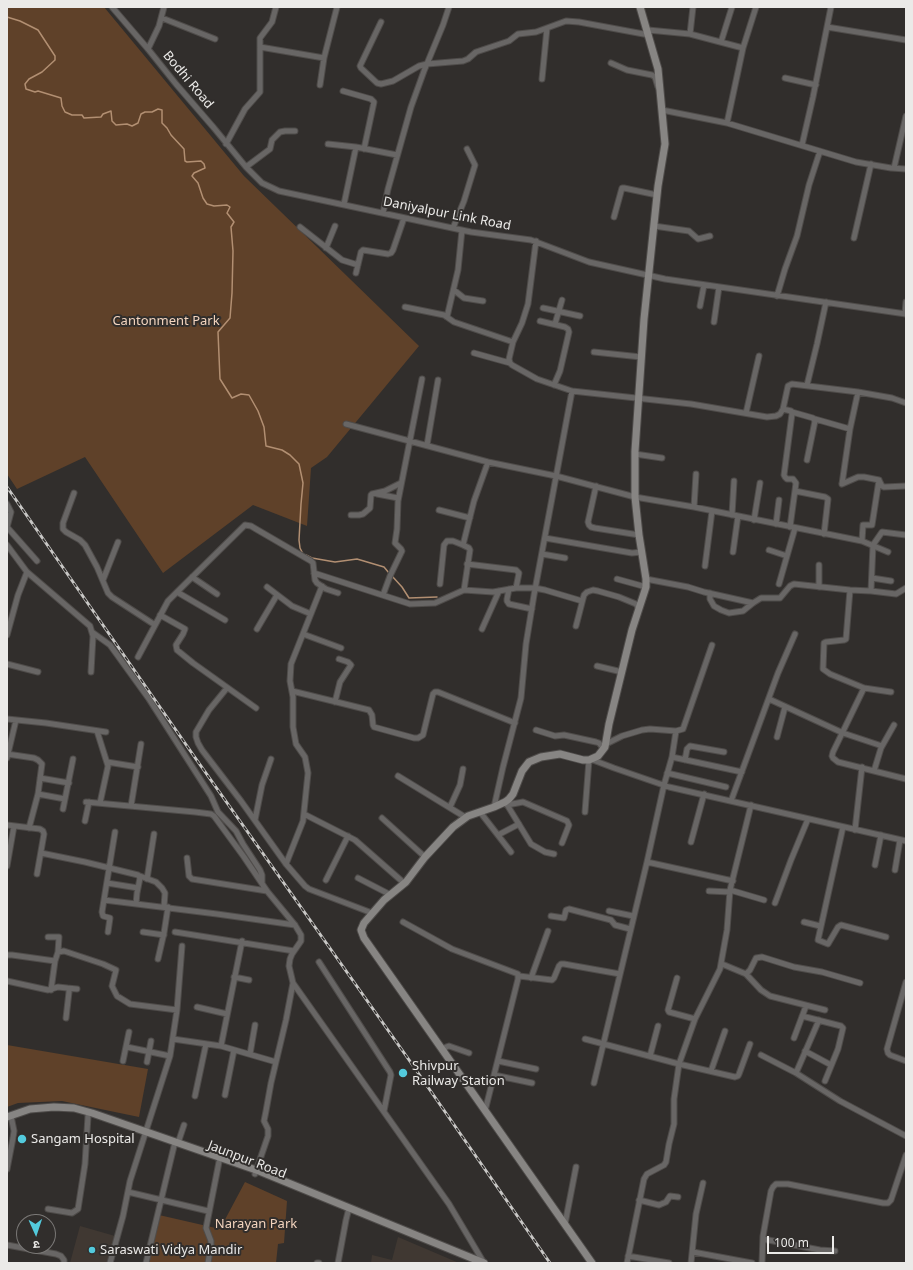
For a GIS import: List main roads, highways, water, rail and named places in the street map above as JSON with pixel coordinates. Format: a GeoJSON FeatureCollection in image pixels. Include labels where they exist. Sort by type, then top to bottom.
{"type":"FeatureCollection","features":[{"type":"Feature","properties":{"kind":"waterway"},"geometry":{"type":"LineString","coordinates":[[7,17],[20,21],[38,30],[55,56],[55,60],[42,72],[29,79],[25,84],[26,89],[61,98],[62,106],[65,112],[72,115],[82,115],[84,118],[101,117],[103,114],[111,111],[112,121],[116,125],[127,124],[132,126],[138,123],[141,114],[158,109],[162,110],[162,123],[184,149],[185,161],[201,161],[204,164],[205,168],[194,173],[192,176],[198,183],[203,198],[207,204],[214,206],[227,205],[230,207],[227,213],[234,222],[231,227],[233,251],[232,293],[230,318],[218,332],[220,379],[232,398],[241,394],[249,395],[258,411],[264,427],[266,446],[282,450],[290,455],[299,464],[303,483],[299,540],[300,548],[303,554]]}},
{"type":"Feature","properties":{"kind":"waterway"},"geometry":{"type":"LineString","coordinates":[[306,555],[312,558],[335,562],[357,559],[384,567],[389,573]]}},
{"type":"Feature","properties":{"kind":"waterway"},"geometry":{"type":"LineString","coordinates":[[392,576],[409,598],[437,597]]}},
{"type":"Feature","properties":{"kind":"railway"},"geometry":{"type":"LineString","coordinates":[[7,487],[550,1263]]}},
{"type":"Feature","properties":{"kind":"place","name":"Shivpur Railway Station"},"geometry":{"type":"Point","coordinates":[403,1073]}},
{"type":"Feature","properties":{"kind":"place","name":"Sangam Hospital"},"geometry":{"type":"Point","coordinates":[22,1139]}},
{"type":"Feature","properties":{"kind":"place","name":"Saraswati Vidya Mandir"},"geometry":{"type":"Point","coordinates":[92,1250]}},
{"type":"Feature","properties":{"kind":"park label","name":"Cantonment Park"},"geometry":{"type":"Point","coordinates":[166,321]}},
{"type":"Feature","properties":{"kind":"park label","name":"Narayan Park"},"geometry":{"type":"Point","coordinates":[256,1224]}}]}
